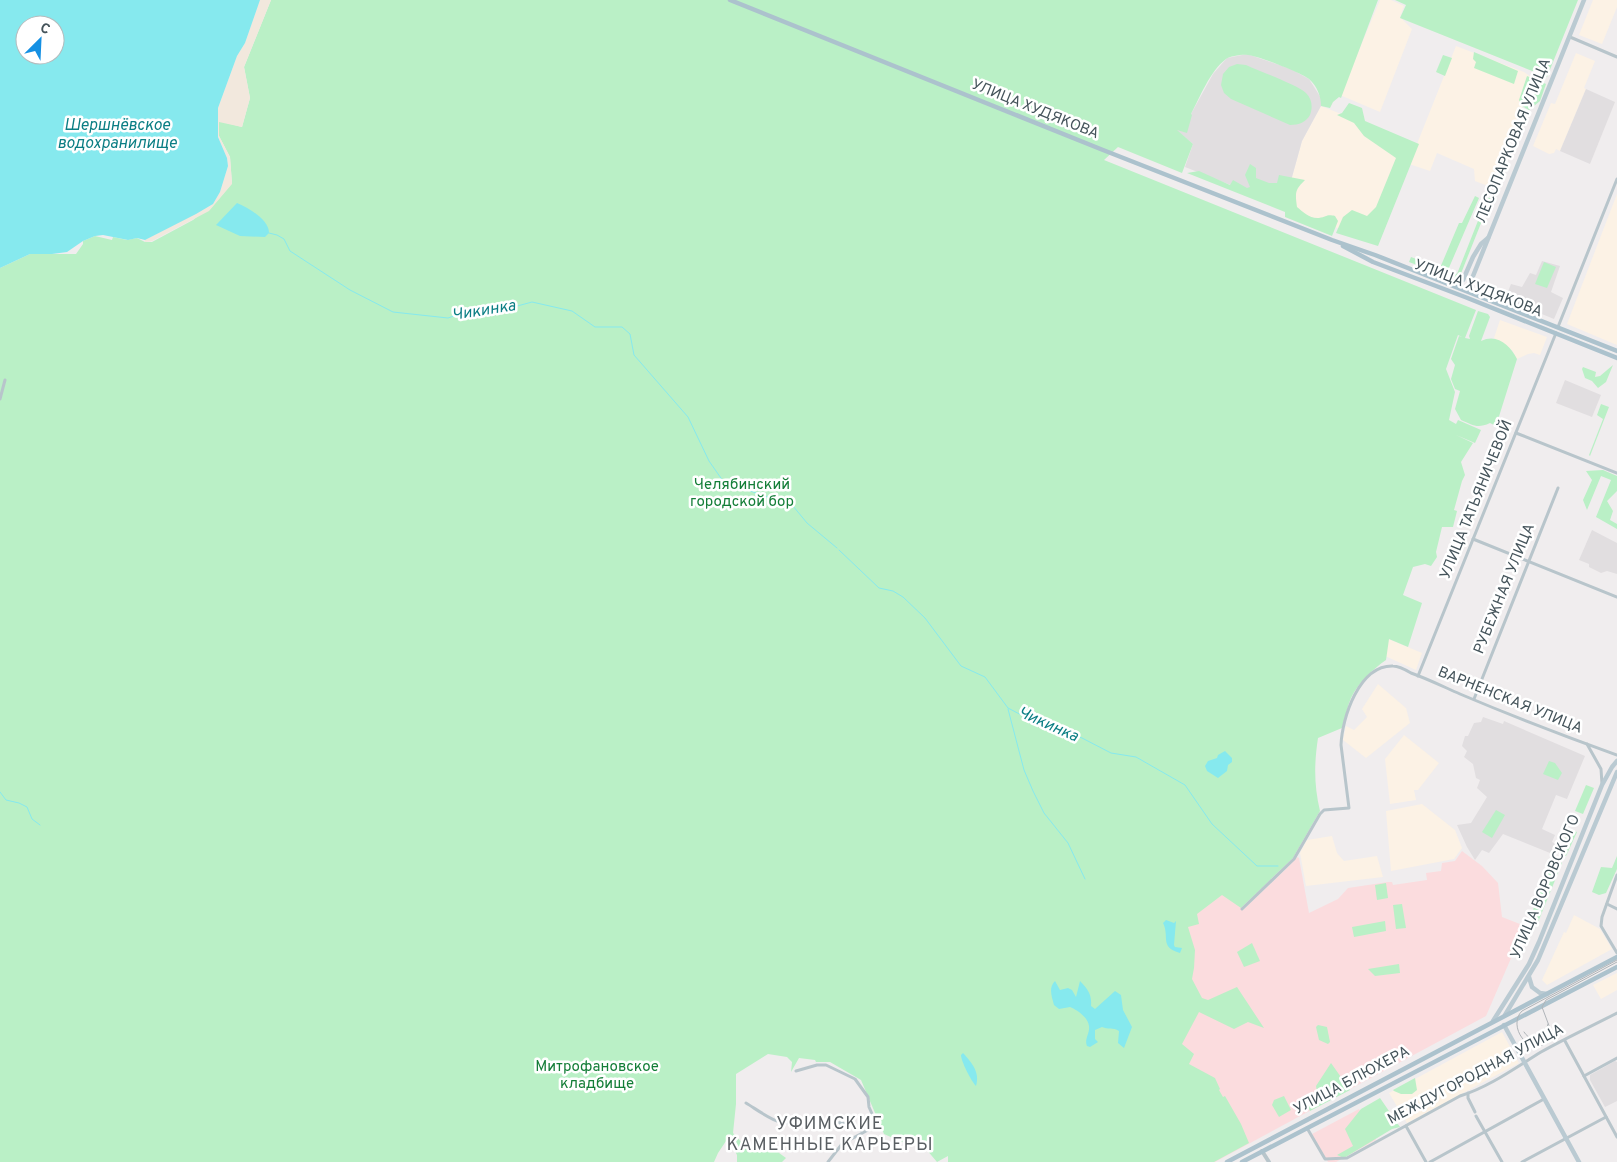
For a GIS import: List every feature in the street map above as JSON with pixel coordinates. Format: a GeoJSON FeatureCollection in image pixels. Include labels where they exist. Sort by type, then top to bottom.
{"type":"FeatureCollection","features":[{"type":"Feature","properties":{"kind":"main road","name":"УЛИЦА ХУДЯКОВА"},"geometry":{"type":"LineString","coordinates":[[730,0],[1332,240],[1467,291],[1617,358]]}},
{"type":"Feature","properties":{"kind":"main road","name":"ЛЕСОПАРКОВАЯ УЛИЦА"},"geometry":{"type":"LineString","coordinates":[[1467,291],[1584,0]]}},
{"type":"Feature","properties":{"kind":"main road"},"geometry":{"type":"LineString","coordinates":[[1448,284],[1456,284],[1463,280],[1475,253],[1489,237]]}},
{"type":"Feature","properties":{"kind":"main road","name":"УЛИЦА ХУДЯКОВА"},"geometry":{"type":"LineString","coordinates":[[1332,240],[1373,262],[1617,351]]}},
{"type":"Feature","properties":{"kind":"main road"},"geometry":{"type":"LineString","coordinates":[[1465,297],[1467,291]]}},
{"type":"Feature","properties":{"kind":"main road","name":"УЛИЦА ВОРОВСКОГО"},"geometry":{"type":"LineString","coordinates":[[1492,1022],[1529,964],[1602,785],[1617,761]]}},
{"type":"Feature","properties":{"kind":"main road","name":"УЛИЦА ВОРОВСКОГО"},"geometry":{"type":"LineString","coordinates":[[1504,1025],[1505,1015],[1538,960],[1564,902],[1617,772]]}},
{"type":"Feature","properties":{"kind":"main road"},"geometry":{"type":"LineString","coordinates":[[1505,1015],[1548,994],[1617,955]]}},
{"type":"Feature","properties":{"kind":"main road","name":"УЛИЦА БЛЮХЕРА"},"geometry":{"type":"LineString","coordinates":[[1242,1162],[1617,967]]}},
{"type":"Feature","properties":{"kind":"main road"},"geometry":{"type":"LineString","coordinates":[[1530,974],[1529,980],[1532,987],[1540,993],[1548,994]]}},
{"type":"Feature","properties":{"kind":"main road","name":"УЛИЦА БЛЮХЕРА"},"geometry":{"type":"LineString","coordinates":[[1227,1162],[1505,1015]]}},
{"type":"Feature","properties":{"kind":"main road"},"geometry":{"type":"LineString","coordinates":[[1492,1022],[1500,1022],[1504,1025],[1579,1162]]}},
{"type":"Feature","properties":{"kind":"main road"},"geometry":{"type":"LineString","coordinates":[[1259,1144],[1262,1151]]}},
{"type":"Feature","properties":{"kind":"street"},"geometry":{"type":"LineString","coordinates":[[1570,37],[1617,57]]}},
{"type":"Feature","properties":{"kind":"street","name":"УЛИЦА ТАТЬЯНИЧЕВОЙ"},"geometry":{"type":"LineString","coordinates":[[1418,676],[1617,179]]}},
{"type":"Feature","properties":{"kind":"street"},"geometry":{"type":"LineString","coordinates":[[0,399],[5,380]]}},
{"type":"Feature","properties":{"kind":"street"},"geometry":{"type":"LineString","coordinates":[[1516,433],[1617,473]]}},
{"type":"Feature","properties":{"kind":"street","name":"РУБЕЖНАЯ УЛИЦА"},"geometry":{"type":"LineString","coordinates":[[1474,699],[1558,488]]}},
{"type":"Feature","properties":{"kind":"street"},"geometry":{"type":"LineString","coordinates":[[1473,539],[1617,597]]}},
{"type":"Feature","properties":{"kind":"street","name":"ВАРНЕНСКАЯ УЛИЦА"},"geometry":{"type":"LineString","coordinates":[[1242,909],[1294,859],[1324,810],[1349,808],[1341,735],[1356,692],[1372,673],[1386,667],[1395,666],[1617,755]]}},
{"type":"Feature","properties":{"kind":"street"},"geometry":{"type":"LineString","coordinates":[[1586,744],[1601,768],[1602,785]]}},
{"type":"Feature","properties":{"kind":"street"},"geometry":{"type":"LineString","coordinates":[[1617,875],[1601,926],[1617,955]]}},
{"type":"Feature","properties":{"kind":"street"},"geometry":{"type":"LineString","coordinates":[[1607,904],[1617,909]]}},
{"type":"Feature","properties":{"kind":"street","name":"МЕЖДУГОРОДНАЯ УЛИЦА"},"geometry":{"type":"LineString","coordinates":[[1348,1160],[1460,1096],[1525,1064],[1539,1054],[1617,1013]]}},
{"type":"Feature","properties":{"kind":"street"},"geometry":{"type":"LineString","coordinates":[[1565,1041],[1617,1136]]}},
{"type":"Feature","properties":{"kind":"street"},"geometry":{"type":"LineString","coordinates":[[1584,1076],[1617,1058]]}},
{"type":"Feature","properties":{"kind":"street"},"geometry":{"type":"LineString","coordinates":[[796,1071],[817,1065],[839,1070],[854,1079],[868,1097],[869,1107],[876,1123],[868,1130],[842,1144],[828,1162]]}},
{"type":"Feature","properties":{"kind":"street"},"geometry":{"type":"LineString","coordinates":[[1468,1093],[1468,1098],[1502,1162]]}},
{"type":"Feature","properties":{"kind":"street"},"geometry":{"type":"LineString","coordinates":[[1430,1162],[1544,1099]]}},
{"type":"Feature","properties":{"kind":"street"},"geometry":{"type":"LineString","coordinates":[[746,1103],[780,1122],[842,1123],[859,1128],[864,1132]]}},
{"type":"Feature","properties":{"kind":"street"},"geometry":{"type":"LineString","coordinates":[[1522,1162],[1606,1117]]}},
{"type":"Feature","properties":{"kind":"street"},"geometry":{"type":"LineString","coordinates":[[1406,1126],[1426,1162]]}},
{"type":"Feature","properties":{"kind":"street"},"geometry":{"type":"LineString","coordinates":[[1307,1127],[1325,1159],[1348,1160]]}},
{"type":"Feature","properties":{"kind":"street"},"geometry":{"type":"LineString","coordinates":[[1262,1151],[1269,1162]]}},
{"type":"Feature","properties":{"kind":"shaded area"},"geometry":{"type":"Polygon","coordinates":[[[1380,0],[1391,0],[1404,6],[1400,17],[1412,29],[1380,112],[1340,95],[1380,0]]]}},
{"type":"Feature","properties":{"kind":"shaded area"},"geometry":{"type":"Polygon","coordinates":[[[1593,0],[1617,0],[1617,7],[1602,44],[1579,35],[1593,0]]]}},
{"type":"Feature","properties":{"kind":"shaded area"},"geometry":{"type":"Polygon","coordinates":[[[1456,46],[1524,72],[1534,79],[1492,179],[1493,182],[1498,184],[1496,189],[1475,181],[1474,169],[1437,153],[1430,171],[1409,164],[1376,244],[1284,206],[1302,141],[1321,106],[1417,144],[1456,46]]]}},
{"type":"Feature","properties":{"kind":"shaded area"},"geometry":{"type":"Polygon","coordinates":[[[1576,53],[1595,61],[1584,88],[1586,89],[1560,151],[1556,149],[1554,153],[1549,154],[1533,146],[1551,103],[1555,104],[1576,53]]]}},
{"type":"Feature","properties":{"kind":"shaded area"},"geometry":{"type":"Polygon","coordinates":[[[1247,54],[1291,69],[1309,79],[1321,98],[1321,106],[1302,141],[1284,206],[1185,167],[1193,144],[1176,130],[1191,114],[1213,74],[1227,58],[1247,54]]]}},
{"type":"Feature","properties":{"kind":"shaded area"},"geometry":{"type":"Polygon","coordinates":[[[1586,89],[1615,102],[1590,164],[1560,151],[1586,89]]]}},
{"type":"Feature","properties":{"kind":"shaded area"},"geometry":{"type":"Polygon","coordinates":[[[1617,194],[1617,345],[1567,324],[1617,194]]]}},
{"type":"Feature","properties":{"kind":"shaded area"},"geometry":{"type":"Polygon","coordinates":[[[1542,261],[1560,266],[1551,292],[1563,298],[1554,319],[1505,299],[1511,284],[1522,287],[1530,273],[1536,275],[1542,261]]]}},
{"type":"Feature","properties":{"kind":"shaded area"},"geometry":{"type":"Polygon","coordinates":[[[1500,320],[1547,337],[1540,355],[1528,354],[1517,359],[1512,350],[1494,338],[1500,320]]]}},
{"type":"Feature","properties":{"kind":"shaded area"},"geometry":{"type":"Polygon","coordinates":[[[1565,380],[1601,395],[1592,417],[1556,403],[1565,380]]]}},
{"type":"Feature","properties":{"kind":"shaded area"},"geometry":{"type":"Polygon","coordinates":[[[1592,530],[1617,543],[1617,574],[1607,571],[1601,573],[1589,567],[1589,564],[1579,560],[1592,530]]]}},
{"type":"Feature","properties":{"kind":"shaded area"},"geometry":{"type":"Polygon","coordinates":[[[1386,638],[1422,653],[1416,670],[1383,655],[1386,638]]]}},
{"type":"Feature","properties":{"kind":"shaded area"},"geometry":{"type":"Polygon","coordinates":[[[1378,684],[1406,708],[1410,723],[1366,758],[1343,740],[1346,726],[1354,730],[1367,717],[1362,709],[1378,684]]]}},
{"type":"Feature","properties":{"kind":"shaded area"},"geometry":{"type":"Polygon","coordinates":[[[1483,717],[1503,724],[1504,721],[1585,756],[1567,799],[1556,795],[1542,829],[1555,835],[1552,842],[1558,845],[1555,855],[1503,834],[1489,853],[1482,850],[1475,860],[1467,847],[1457,825],[1471,823],[1487,797],[1477,788],[1480,780],[1476,778],[1473,764],[1464,757],[1467,751],[1462,746],[1465,736],[1468,736],[1474,723],[1481,722],[1483,717]]]}},
{"type":"Feature","properties":{"kind":"shaded area"},"geometry":{"type":"Polygon","coordinates":[[[1404,735],[1439,763],[1418,790],[1414,790],[1416,800],[1390,804],[1385,759],[1404,735]]]}},
{"type":"Feature","properties":{"kind":"shaded area"},"geometry":{"type":"Polygon","coordinates":[[[1422,804],[1455,830],[1462,848],[1454,859],[1391,871],[1386,811],[1422,804]]]}},
{"type":"Feature","properties":{"kind":"shaded area"},"geometry":{"type":"Polygon","coordinates":[[[1332,836],[1337,853],[1344,861],[1377,856],[1383,877],[1306,886],[1300,853],[1307,840],[1332,836]]]}},
{"type":"Feature","properties":{"kind":"shaded area"},"geometry":{"type":"Polygon","coordinates":[[[1462,851],[1482,866],[1498,883],[1502,917],[1525,926],[1486,1016],[1215,1162],[1130,1162],[1189,1064],[1182,1044],[1177,936],[1219,887],[1238,899],[1243,910],[1297,857],[1299,858],[1309,913],[1338,899],[1348,888],[1388,882],[1392,882],[1393,885],[1427,880],[1426,873],[1441,871],[1442,863],[1455,861],[1462,851]]]}},
{"type":"Feature","properties":{"kind":"shaded area"},"geometry":{"type":"Polygon","coordinates":[[[1574,915],[1600,929],[1612,949],[1547,985],[1542,980],[1574,915]]]}},
{"type":"Feature","properties":{"kind":"shaded area"},"geometry":{"type":"Polygon","coordinates":[[[1617,973],[1617,990],[1601,999],[1593,985],[1617,973]]]}},
{"type":"Feature","properties":{"kind":"shaded area"},"geometry":{"type":"Polygon","coordinates":[[[1502,1032],[1519,1063],[1407,1123],[1389,1093],[1502,1032]]]}},
{"type":"Feature","properties":{"kind":"shaded area"},"geometry":{"type":"Polygon","coordinates":[[[1615,1061],[1617,1062],[1617,1101],[1605,1107],[1590,1080],[1590,1075],[1615,1061]]]}},
{"type":"Feature","properties":{"kind":"shaded area"},"geometry":{"type":"Polygon","coordinates":[[[1359,1109],[1376,1140],[1336,1162],[1328,1162],[1312,1134],[1359,1109]]]}},
{"type":"Feature","properties":{"kind":"green space","name":"Челябинский городской бор"},"geometry":{"type":"Polygon","coordinates":[[[271,0],[1378,0],[1341,98],[1339,97],[1333,102],[1330,108],[1321,106],[1316,88],[1305,76],[1253,56],[1233,56],[1220,64],[1210,77],[1191,114],[1187,133],[1177,130],[1193,144],[1182,173],[1118,147],[1104,160],[1476,310],[1465,338],[1470,339],[1469,336],[1478,311],[1488,314],[1490,317],[1481,341],[1492,338],[1498,339],[1511,349],[1517,359],[1496,426],[1490,423],[1475,426],[1461,420],[1455,409],[1460,391],[1455,389],[1451,379],[1455,365],[1451,359],[1459,336],[1462,337],[1458,335],[1446,369],[1455,392],[1449,420],[1456,424],[1458,420],[1481,430],[1475,443],[1456,435],[1473,443],[1461,462],[1465,475],[1454,510],[1457,511],[1453,527],[1442,527],[1436,552],[1437,557],[1431,566],[1425,564],[1413,567],[1403,595],[1422,603],[1408,647],[1389,639],[1386,660],[1366,677],[1354,692],[1348,705],[1342,728],[1318,738],[1315,775],[1320,811],[1293,858],[1241,908],[1222,895],[1197,914],[1199,924],[1188,927],[1195,950],[1192,979],[1202,998],[1208,1000],[1237,987],[1264,1028],[1248,1022],[1234,1029],[1199,1012],[1182,1044],[1194,1054],[1189,1064],[1215,1078],[1219,1090],[1223,1097],[1225,1096],[1241,1124],[1249,1143],[1214,1162],[948,1162],[948,1156],[937,1162],[915,1136],[902,1142],[884,1134],[861,1080],[830,1062],[816,1062],[815,1060],[799,1058],[791,1072],[792,1062],[787,1057],[768,1054],[736,1074],[736,1104],[733,1133],[746,1147],[764,1142],[786,1158],[782,1162],[737,1162],[737,1155],[728,1138],[714,1162],[0,1162],[0,268],[30,254],[76,254],[83,241],[95,236],[112,240],[113,237],[127,240],[137,238],[145,242],[152,242],[193,220],[216,202],[232,183],[230,157],[219,136],[219,121],[242,127],[250,98],[244,67],[271,0]]]}},
{"type":"Feature","properties":{"kind":"green space"},"geometry":{"type":"Polygon","coordinates":[[[1395,0],[1578,0],[1547,77],[1400,18],[1406,5],[1395,0]]]}},
{"type":"Feature","properties":{"kind":"green space"},"geometry":{"type":"Polygon","coordinates":[[[1474,52],[1518,71],[1514,84],[1474,68],[1476,62],[1473,59],[1474,52]]]}},
{"type":"Feature","properties":{"kind":"green space"},"geometry":{"type":"Polygon","coordinates":[[[1443,55],[1452,58],[1445,76],[1436,72],[1443,55]]]}},
{"type":"Feature","properties":{"kind":"green space"},"geometry":{"type":"Polygon","coordinates":[[[1237,64],[1246,65],[1302,90],[1310,98],[1312,106],[1310,115],[1302,123],[1290,125],[1231,99],[1224,93],[1221,85],[1223,74],[1229,67],[1237,64]]]}},
{"type":"Feature","properties":{"kind":"green space"},"geometry":{"type":"Polygon","coordinates":[[[1527,76],[1546,84],[1540,101],[1529,110],[1522,106],[1519,100],[1527,76]]]}},
{"type":"Feature","properties":{"kind":"green space"},"geometry":{"type":"Polygon","coordinates":[[[1349,103],[1362,108],[1365,121],[1419,144],[1378,246],[1336,233],[1343,217],[1352,210],[1367,216],[1376,207],[1396,158],[1364,136],[1354,123],[1337,115],[1342,113],[1349,103]]]}},
{"type":"Feature","properties":{"kind":"green space"},"geometry":{"type":"Polygon","coordinates":[[[1250,164],[1256,168],[1256,178],[1269,183],[1277,183],[1279,175],[1305,180],[1296,192],[1297,207],[1313,217],[1335,216],[1338,221],[1332,236],[1285,217],[1285,212],[1187,173],[1199,171],[1230,185],[1233,180],[1247,188],[1250,187],[1245,175],[1250,164]]]}},
{"type":"Feature","properties":{"kind":"green space"},"geometry":{"type":"Polygon","coordinates":[[[1475,196],[1479,198],[1448,270],[1457,274],[1487,198],[1491,198],[1458,281],[1409,262],[1411,257],[1440,268],[1459,223],[1462,223],[1475,196]]]}},
{"type":"Feature","properties":{"kind":"green space"},"geometry":{"type":"Polygon","coordinates":[[[1544,262],[1556,267],[1547,288],[1535,284],[1544,262]]]}},
{"type":"Feature","properties":{"kind":"green space"},"geometry":{"type":"Polygon","coordinates":[[[1613,365],[1606,382],[1598,388],[1592,381],[1585,378],[1582,369],[1583,367],[1596,372],[1595,377],[1600,376],[1613,365]]]}},
{"type":"Feature","properties":{"kind":"green space"},"geometry":{"type":"Polygon","coordinates":[[[1601,404],[1609,407],[1590,456],[1603,419],[1597,415],[1601,404]]]}},
{"type":"Feature","properties":{"kind":"green space"},"geometry":{"type":"Polygon","coordinates":[[[1603,470],[1617,476],[1617,491],[1607,501],[1613,511],[1610,520],[1617,524],[1617,529],[1596,517],[1611,480],[1601,476],[1587,510],[1583,500],[1592,480],[1586,471],[1603,470]]]}},
{"type":"Feature","properties":{"kind":"green space"},"geometry":{"type":"Polygon","coordinates":[[[1549,761],[1555,763],[1562,773],[1558,780],[1543,774],[1549,761]]]}},
{"type":"Feature","properties":{"kind":"green space"},"geometry":{"type":"Polygon","coordinates":[[[1586,785],[1594,788],[1583,814],[1575,811],[1586,785]]]}},
{"type":"Feature","properties":{"kind":"green space"},"geometry":{"type":"Polygon","coordinates":[[[1496,810],[1505,815],[1492,838],[1482,832],[1496,810]]]}},
{"type":"Feature","properties":{"kind":"green space"},"geometry":{"type":"Polygon","coordinates":[[[1569,829],[1577,832],[1566,856],[1559,855],[1569,829]]]}},
{"type":"Feature","properties":{"kind":"green space"},"geometry":{"type":"Polygon","coordinates":[[[1617,856],[1617,869],[1606,893],[1599,895],[1592,892],[1601,867],[1612,868],[1617,856]]]}},
{"type":"Feature","properties":{"kind":"green space"},"geometry":{"type":"Polygon","coordinates":[[[1553,859],[1562,863],[1536,927],[1533,929],[1527,925],[1553,859]]]}},
{"type":"Feature","properties":{"kind":"green space"},"geometry":{"type":"Polygon","coordinates":[[[1386,883],[1388,898],[1377,900],[1375,885],[1386,883]]]}},
{"type":"Feature","properties":{"kind":"green space"},"geometry":{"type":"Polygon","coordinates":[[[1402,904],[1406,928],[1396,929],[1393,905],[1402,904]]]}},
{"type":"Feature","properties":{"kind":"green space"},"geometry":{"type":"Polygon","coordinates":[[[1385,921],[1386,931],[1354,937],[1352,927],[1385,921]]]}},
{"type":"Feature","properties":{"kind":"green space"},"geometry":{"type":"Polygon","coordinates":[[[1252,943],[1260,961],[1244,967],[1237,952],[1252,943]]]}},
{"type":"Feature","properties":{"kind":"green space"},"geometry":{"type":"Polygon","coordinates":[[[1399,964],[1400,973],[1375,976],[1368,969],[1399,964]]]}},
{"type":"Feature","properties":{"kind":"green space"},"geometry":{"type":"Polygon","coordinates":[[[1318,1025],[1327,1027],[1330,1042],[1328,1044],[1319,1040],[1316,1027],[1318,1025]]]}},
{"type":"Feature","properties":{"kind":"green space"},"geometry":{"type":"Polygon","coordinates":[[[1331,1063],[1350,1090],[1310,1111],[1307,1105],[1318,1097],[1316,1086],[1331,1063]]]}},
{"type":"Feature","properties":{"kind":"green space"},"geometry":{"type":"Polygon","coordinates":[[[1415,1078],[1417,1090],[1412,1094],[1401,1094],[1393,1090],[1415,1078]]]}},
{"type":"Feature","properties":{"kind":"green space"},"geometry":{"type":"Polygon","coordinates":[[[1284,1096],[1291,1110],[1279,1117],[1272,1105],[1274,1100],[1284,1096]]]}},
{"type":"Feature","properties":{"kind":"green space"},"geometry":{"type":"Polygon","coordinates":[[[1380,1098],[1400,1127],[1392,1129],[1344,1158],[1337,1155],[1353,1146],[1345,1129],[1361,1109],[1380,1098]]]}},
{"type":"Feature","properties":{"kind":"sand"},"geometry":{"type":"Polygon","coordinates":[[[260,0],[271,0],[244,67],[250,98],[242,127],[219,122],[219,136],[230,157],[232,184],[209,211],[152,241],[145,242],[145,240],[213,204],[220,192],[228,166],[227,158],[218,137],[218,108],[237,56],[245,43],[260,0]]]}},
{"type":"Feature","properties":{"kind":"water","name":"Шершнёвское водохранилище"},"geometry":{"type":"Polygon","coordinates":[[[0,0],[260,0],[245,43],[237,56],[218,108],[218,137],[227,158],[228,166],[220,192],[213,204],[145,240],[137,238],[128,240],[103,235],[83,241],[67,252],[30,254],[0,268],[0,0]]]}},
{"type":"Feature","properties":{"kind":"water"},"geometry":{"type":"Polygon","coordinates":[[[237,203],[262,219],[269,233],[265,237],[240,236],[216,225],[237,203]]]}},
{"type":"Feature","properties":{"kind":"water"},"geometry":{"type":"Polygon","coordinates":[[[1225,751],[1232,758],[1232,762],[1228,765],[1227,771],[1218,778],[1207,771],[1205,766],[1208,761],[1217,758],[1218,755],[1225,751]]]}},
{"type":"Feature","properties":{"kind":"water"},"geometry":{"type":"Polygon","coordinates":[[[1166,920],[1174,923],[1176,921],[1174,945],[1175,947],[1182,948],[1180,953],[1169,948],[1167,945],[1163,923],[1166,920]]]}},
{"type":"Feature","properties":{"kind":"water"},"geometry":{"type":"Polygon","coordinates":[[[1055,981],[1060,990],[1068,988],[1072,990],[1076,997],[1080,981],[1089,992],[1091,1006],[1095,1009],[1115,991],[1121,995],[1123,1010],[1132,1027],[1124,1048],[1118,1043],[1119,1031],[1102,1027],[1095,1030],[1095,1039],[1098,1042],[1090,1047],[1087,1046],[1089,1026],[1084,1017],[1070,1007],[1059,1009],[1054,1005],[1051,990],[1055,981]]]}},
{"type":"Feature","properties":{"kind":"water"},"geometry":{"type":"Polygon","coordinates":[[[963,1053],[976,1072],[976,1086],[963,1062],[961,1055],[963,1053]]]}},
{"type":"Feature","properties":{"kind":"waterway","name":"Чикинка"},"geometry":{"type":"LineString","coordinates":[[269,233],[284,239],[290,251],[350,290],[393,312],[448,318],[463,313],[488,314],[532,302],[572,311],[595,327],[622,327],[630,334],[634,355],[688,417],[709,461],[723,481],[739,486]]}},
{"type":"Feature","properties":{"kind":"waterway","name":"Чикинка"},"geometry":{"type":"LineString","coordinates":[[742,488],[793,506],[807,523],[837,548]]}},
{"type":"Feature","properties":{"kind":"waterway","name":"Чикинка"},"geometry":{"type":"LineString","coordinates":[[839,550],[879,588],[893,591],[903,597],[925,618],[961,666],[985,677],[1008,708],[1027,718],[1082,738],[1111,753],[1136,757],[1185,785],[1212,824],[1257,866],[1278,866]]}},
{"type":"Feature","properties":{"kind":"waterway"},"geometry":{"type":"LineString","coordinates":[[1008,709],[1024,770],[1033,791],[1044,813],[1068,843],[1085,879]]}},
{"type":"Feature","properties":{"kind":"waterway"},"geometry":{"type":"LineString","coordinates":[[0,792],[6,800],[27,807],[32,819],[40,825]]}},
{"type":"Feature","properties":{"kind":"tram line"},"geometry":{"type":"LineString","coordinates":[[1617,960],[1522,1011],[1518,1017],[1517,1024],[1522,1038],[1534,1046],[1550,1041],[1551,1031],[1542,1007],[1546,1000],[1617,962]]}},
{"type":"Feature","properties":{"kind":"tram line"},"geometry":{"type":"LineString","coordinates":[[1524,1032],[1533,1039],[1539,1038],[1545,1035],[1548,1024]]}},
{"type":"Feature","properties":{"kind":"district","name":"УФИМСКИЕ КАМЕННЫЕ КАРЬЕРЫ"},"geometry":{"type":"Point","coordinates":[830,1134]}},
{"type":"Feature","properties":{"kind":"park label","name":"Митрофановское кладбище"},"geometry":{"type":"Point","coordinates":[597,1076]}}]}
